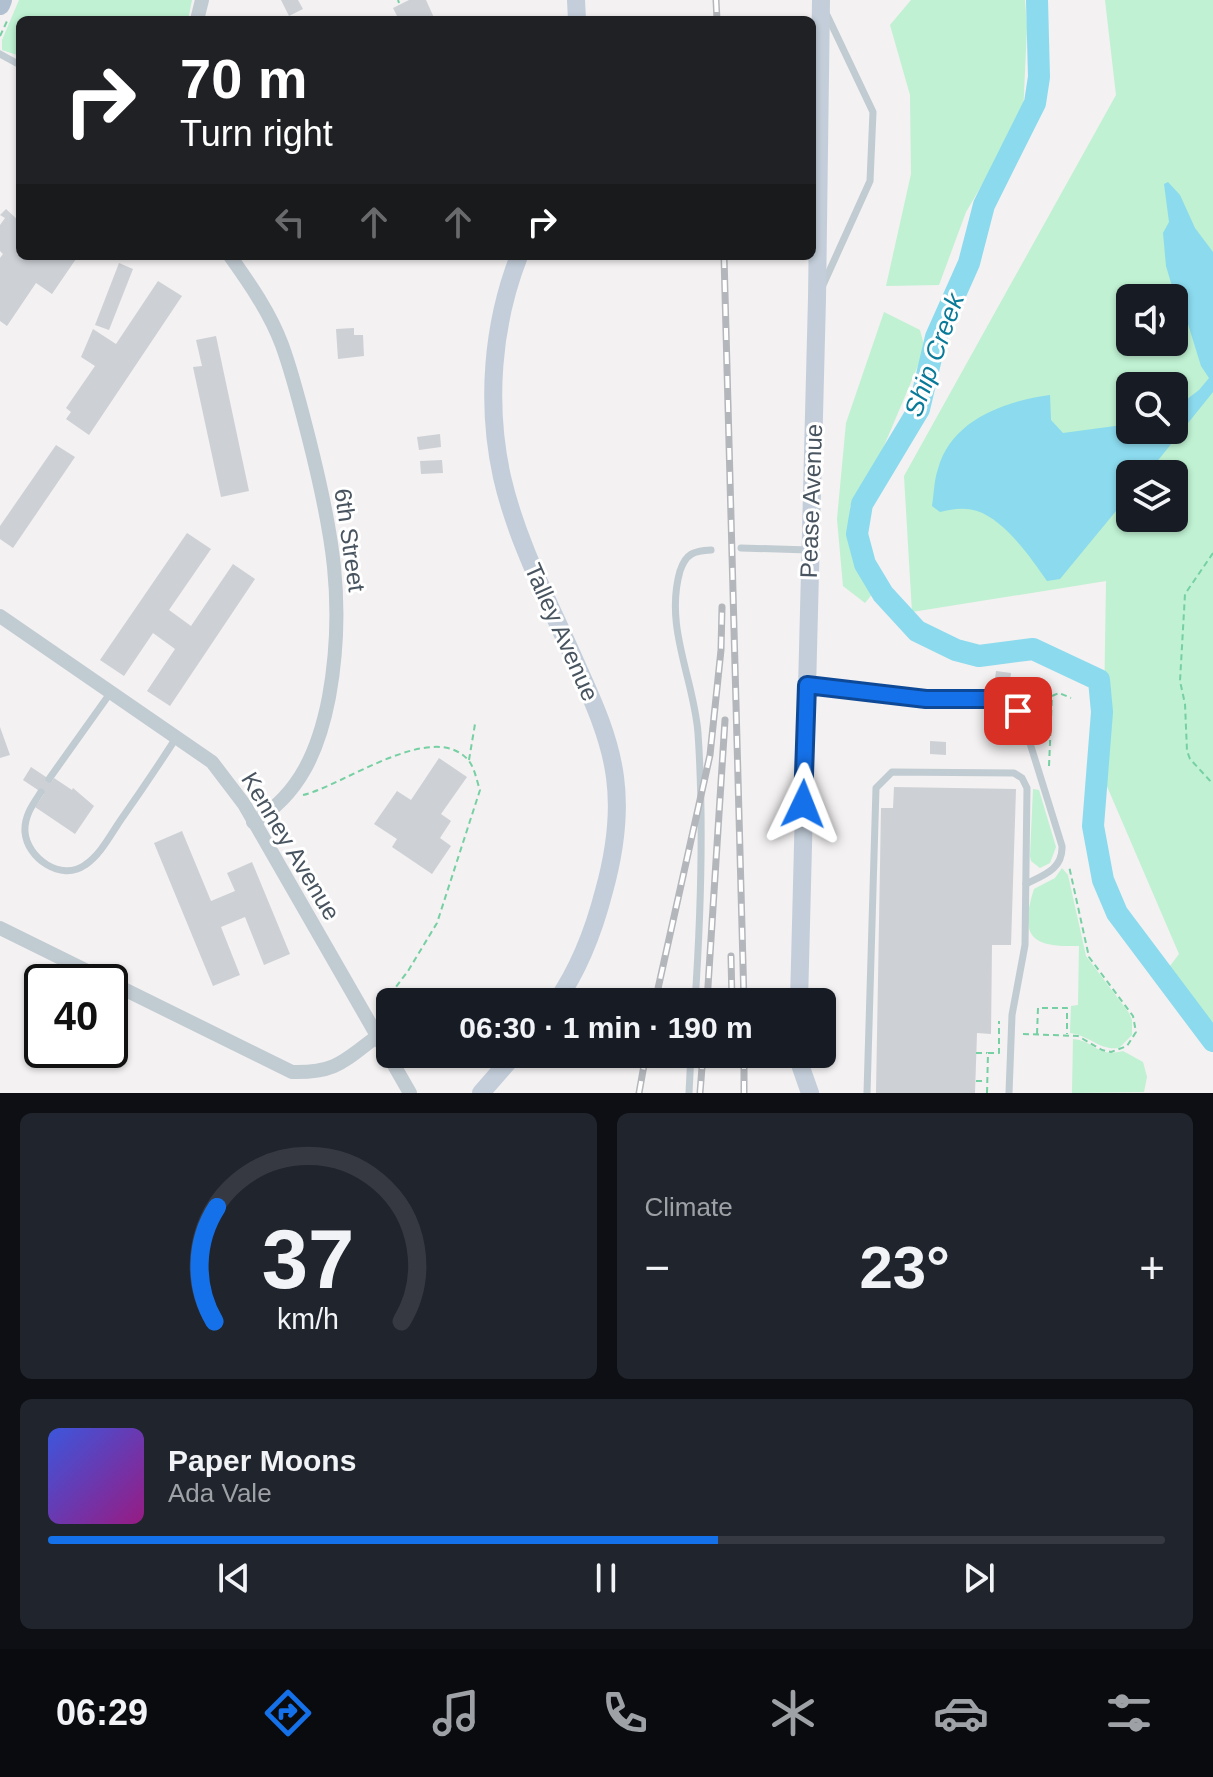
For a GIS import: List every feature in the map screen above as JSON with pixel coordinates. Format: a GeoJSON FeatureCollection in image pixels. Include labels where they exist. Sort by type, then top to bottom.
{"type":"FeatureCollection","features":[{"type":"Feature","properties":{"kind":"street","name":"Pease Avenue"},"geometry":{"type":"LineString","coordinates":[[799,988],[817,298],[821,1]]}},
{"type":"Feature","properties":{"kind":"street","name":"6th Street"},"geometry":{"type":"LineString","coordinates":[[233,260],[255,293],[282,345],[317,470],[335,568],[337,654],[318,739],[306,767],[288,796],[253,822]]}},
{"type":"Feature","properties":{"kind":"street","name":"Talley Avenue"},"geometry":{"type":"LineString","coordinates":[[517,260],[508,283],[495,356],[495,435],[502,477],[528,554],[597,711],[611,753],[617,796],[615,837],[599,913],[585,950],[564,988]]}},
{"type":"Feature","properties":{"kind":"street","name":"Kenney Avenue"},"geometry":{"type":"LineString","coordinates":[[0,616],[212,762],[223,774],[376,1037]]}},
{"type":"Feature","properties":{"kind":"street"},"geometry":{"type":"LineString","coordinates":[[0,928],[292,1072],[317,1072],[337,1066],[376,1037]]}},
{"type":"Feature","properties":{"kind":"street","name":"Kenney Avenue"},"geometry":{"type":"LineString","coordinates":[[395,1068],[410,1093]]}},
{"type":"Feature","properties":{"kind":"street"},"geometry":{"type":"LineString","coordinates":[[481,1093],[503,1068]]}},
{"type":"Feature","properties":{"kind":"street"},"geometry":{"type":"LineString","coordinates":[[796,1093],[797,1068]]}},
{"type":"Feature","properties":{"kind":"street"},"geometry":{"type":"LineString","coordinates":[[801,1068],[810,1093]]}},
{"type":"Feature","properties":{"kind":"lane"},"geometry":{"type":"LineString","coordinates":[[817,298],[870,181],[873,112],[821,1]]}},
{"type":"Feature","properties":{"kind":"lane"},"geometry":{"type":"LineString","coordinates":[[741,548],[809,550]]}},
{"type":"Feature","properties":{"kind":"lane"},"geometry":{"type":"LineString","coordinates":[[696,988],[700,922],[698,733],[680,651],[676,605],[680,572],[686,557],[693,551],[711,550]]}},
{"type":"Feature","properties":{"kind":"lane"},"geometry":{"type":"LineString","coordinates":[[807,685],[926,699],[999,699],[1010,702],[1024,724],[1035,754],[1063,857],[1056,867],[1026,884]]}},
{"type":"Feature","properties":{"kind":"lane"},"geometry":{"type":"LineString","coordinates":[[49,779],[111,692]]}},
{"type":"Feature","properties":{"kind":"lane"},"geometry":{"type":"LineString","coordinates":[[41,792],[29,811],[25,830],[29,848],[50,866],[68,870],[84,867],[101,850],[177,738]]}},
{"type":"Feature","properties":{"kind":"lane"},"geometry":{"type":"LineString","coordinates":[[867,1093],[876,788],[892,772],[1014,773],[1022,778],[1027,788],[1025,945],[1012,1015],[1009,1093]]}},
{"type":"Feature","properties":{"kind":"lane"},"geometry":{"type":"LineString","coordinates":[[689,1093],[690,1068]]}},
{"type":"Feature","properties":{"kind":"path"},"geometry":{"type":"LineString","coordinates":[[1213,553],[1189,583],[1185,594],[1180,681],[1185,704],[1187,751],[1190,759],[1213,784]]}},
{"type":"Feature","properties":{"kind":"path"},"geometry":{"type":"LineString","coordinates":[[1048,775],[1052,696],[1059,693],[1071,698]]}},
{"type":"Feature","properties":{"kind":"path"},"geometry":{"type":"LineString","coordinates":[[369,1022],[408,971],[437,923],[480,790],[469,761],[475,724]]}},
{"type":"Feature","properties":{"kind":"path"},"geometry":{"type":"LineString","coordinates":[[288,796],[307,794],[412,751],[438,746],[454,751],[469,761]]}},
{"type":"Feature","properties":{"kind":"path"},"geometry":{"type":"LineString","coordinates":[[1022,1034],[1078,1036],[1111,1052],[1120,1050],[1133,1039],[1136,1024],[1133,1016],[1089,957],[1068,863],[1063,857]]}},
{"type":"Feature","properties":{"kind":"path"},"geometry":{"type":"LineString","coordinates":[[1037,1034],[1038,1008],[1067,1008],[1067,1035]]}},
{"type":"Feature","properties":{"kind":"path"},"geometry":{"type":"LineString","coordinates":[[976,1053],[999,1053],[999,1021]]}},
{"type":"Feature","properties":{"kind":"path"},"geometry":{"type":"LineString","coordinates":[[987,1093],[988,1053]]}},
{"type":"Feature","properties":{"kind":"path"},"geometry":{"type":"LineString","coordinates":[[976,1081],[987,1081]]}},
{"type":"Feature","properties":{"kind":"green space"},"geometry":{"type":"Polygon","coordinates":[[[19,0],[192,0],[189,16],[16,16],[16,55],[2,50],[2,40],[19,0]]]}},
{"type":"Feature","properties":{"kind":"green space"},"geometry":{"type":"Polygon","coordinates":[[[911,0],[1025,0],[1027,27],[1023,115],[966,212],[939,285],[886,286],[911,174],[910,95],[890,25],[911,0]]]}},
{"type":"Feature","properties":{"kind":"green space"},"geometry":{"type":"Polygon","coordinates":[[[1105,0],[1213,0],[1213,1033],[1167,970],[1179,954],[1103,777],[1106,581],[912,612],[904,476],[1116,95],[1105,0]]]}},
{"type":"Feature","properties":{"kind":"green space"},"geometry":{"type":"Polygon","coordinates":[[[884,312],[920,330],[925,349],[862,498],[850,506],[849,529],[855,565],[873,593],[865,603],[843,586],[837,519],[846,423],[884,312]]]}},
{"type":"Feature","properties":{"kind":"green space"},"geometry":{"type":"Polygon","coordinates":[[[1033,789],[1039,790],[1056,847],[1050,863],[1040,868],[1031,861],[1030,856],[1033,789]]]}},
{"type":"Feature","properties":{"kind":"green space"},"geometry":{"type":"Polygon","coordinates":[[[1062,868],[1068,875],[1086,956],[1132,1020],[1132,1035],[1119,1048],[1106,1047],[1070,1033],[1071,1006],[1078,1005],[1079,946],[1041,942],[1029,929],[1029,906],[1034,889],[1055,878],[1062,868]]]}},
{"type":"Feature","properties":{"kind":"green space"},"geometry":{"type":"Polygon","coordinates":[[[1073,1039],[1102,1051],[1123,1051],[1143,1062],[1147,1077],[1144,1092],[1072,1093],[1073,1039]]]}},
{"type":"Feature","properties":{"kind":"water"},"geometry":{"type":"Polygon","coordinates":[[[1168,182],[1180,195],[1195,228],[1213,252],[1213,392],[1188,423],[1188,398],[1209,378],[1201,366],[1188,324],[1188,284],[1172,284],[1166,266],[1163,233],[1169,222],[1164,184],[1168,182]]]}},
{"type":"Feature","properties":{"kind":"water"},"geometry":{"type":"Polygon","coordinates":[[[1050,395],[1051,420],[1063,433],[1116,426],[1116,444],[1171,444],[1158,460],[1116,460],[1116,511],[1060,579],[1047,581],[998,522],[977,511],[954,509],[940,512],[932,506],[937,473],[945,452],[967,426],[982,416],[1015,402],[1050,395]]]}},
{"type":"Feature","properties":{"kind":"building"},"geometry":{"type":"Polygon","coordinates":[[[281,0],[298,0],[303,9],[289,16],[281,0]]]}},
{"type":"Feature","properties":{"kind":"building"},"geometry":{"type":"Polygon","coordinates":[[[409,0],[426,0],[433,16],[397,16],[393,8],[409,0]]]}},
{"type":"Feature","properties":{"kind":"building"},"geometry":{"type":"Polygon","coordinates":[[[6,209],[16,218],[16,260],[75,260],[52,294],[36,283],[7,326],[0,321],[0,258],[3,254],[0,251],[0,225],[5,218],[0,215],[6,209]]]}},
{"type":"Feature","properties":{"kind":"building"},"geometry":{"type":"Polygon","coordinates":[[[119,263],[133,269],[109,330],[95,325],[119,263]]]}},
{"type":"Feature","properties":{"kind":"building"},"geometry":{"type":"Polygon","coordinates":[[[158,281],[182,296],[89,435],[66,419],[71,412],[66,408],[95,366],[81,357],[93,329],[116,344],[158,281]]]}},
{"type":"Feature","properties":{"kind":"building"},"geometry":{"type":"Polygon","coordinates":[[[354,328],[354,335],[363,335],[364,356],[338,359],[336,329],[354,328]]]}},
{"type":"Feature","properties":{"kind":"building"},"geometry":{"type":"Polygon","coordinates":[[[216,336],[249,491],[221,497],[193,367],[202,366],[196,340],[216,336]]]}},
{"type":"Feature","properties":{"kind":"building"},"geometry":{"type":"Polygon","coordinates":[[[440,434],[441,447],[419,450],[417,437],[440,434]]]}},
{"type":"Feature","properties":{"kind":"building"},"geometry":{"type":"Polygon","coordinates":[[[56,445],[75,457],[13,548],[0,539],[0,526],[56,445]]]}},
{"type":"Feature","properties":{"kind":"building"},"geometry":{"type":"Polygon","coordinates":[[[442,460],[443,473],[421,474],[420,461],[442,460]]]}},
{"type":"Feature","properties":{"kind":"building"},"geometry":{"type":"Polygon","coordinates":[[[187,533],[211,549],[169,610],[191,626],[233,564],[255,579],[170,706],[147,691],[175,649],[153,633],[124,676],[100,660],[187,533]]]}},
{"type":"Feature","properties":{"kind":"building"},"geometry":{"type":"Polygon","coordinates":[[[996,671],[1011,673],[1009,688],[994,686],[996,671]]]}},
{"type":"Feature","properties":{"kind":"building"},"geometry":{"type":"Polygon","coordinates":[[[0,727],[10,755],[0,758],[0,727]]]}},
{"type":"Feature","properties":{"kind":"building"},"geometry":{"type":"Polygon","coordinates":[[[930,741],[946,742],[946,755],[930,754],[930,741]]]}},
{"type":"Feature","properties":{"kind":"building"},"geometry":{"type":"Polygon","coordinates":[[[439,758],[467,777],[441,814],[451,821],[440,838],[451,846],[432,874],[392,847],[397,839],[374,824],[397,791],[411,800],[439,758]]]}},
{"type":"Feature","properties":{"kind":"building"},"geometry":{"type":"Polygon","coordinates":[[[31,767],[52,781],[54,778],[73,788],[94,806],[75,834],[35,807],[44,794],[23,780],[31,767]]]}},
{"type":"Feature","properties":{"kind":"building"},"geometry":{"type":"Polygon","coordinates":[[[894,787],[1016,789],[1011,945],[992,945],[991,1034],[977,1033],[975,1093],[876,1093],[881,808],[893,808],[894,787]]]}},
{"type":"Feature","properties":{"kind":"building"},"geometry":{"type":"Polygon","coordinates":[[[182,831],[211,901],[235,891],[227,873],[252,862],[290,954],[264,965],[245,917],[221,927],[240,975],[213,986],[154,843],[182,831]]]}},
{"type":"Feature","properties":{"kind":"waterway","name":"Ship Creek"},"geometry":{"type":"LineString","coordinates":[[1037,0],[1039,77],[1035,103],[984,205],[969,263],[936,337],[919,409],[862,504],[857,534],[865,564],[883,594],[917,631],[956,650],[979,656],[1033,649],[1099,680],[1102,712],[1093,826],[1103,880],[1117,913],[1213,1041]]}},
{"type":"Feature","properties":{"kind":"railway"},"geometry":{"type":"LineString","coordinates":[[716,0],[717,16]]}},
{"type":"Feature","properties":{"kind":"railway"},"geometry":{"type":"LineString","coordinates":[[724,260],[744,988]]}},
{"type":"Feature","properties":{"kind":"railway"},"geometry":{"type":"LineString","coordinates":[[658,988],[710,755],[721,650],[722,607]]}},
{"type":"Feature","properties":{"kind":"railway"},"geometry":{"type":"LineString","coordinates":[[708,988],[725,720]]}},
{"type":"Feature","properties":{"kind":"railway"},"geometry":{"type":"LineString","coordinates":[[731,956],[732,988]]}},
{"type":"Feature","properties":{"kind":"railway"},"geometry":{"type":"LineString","coordinates":[[639,1093],[643,1068]]}},
{"type":"Feature","properties":{"kind":"railway"},"geometry":{"type":"LineString","coordinates":[[700,1093],[702,1068]]}},
{"type":"Feature","properties":{"kind":"railway"},"geometry":{"type":"LineString","coordinates":[[744,1068],[744,1093]]}},
{"type":"Feature","properties":{"kind":"route"},"geometry":{"type":"LineString","coordinates":[[803,804],[807,685],[926,699],[999,699],[1010,702],[1018,711]]}}]}
